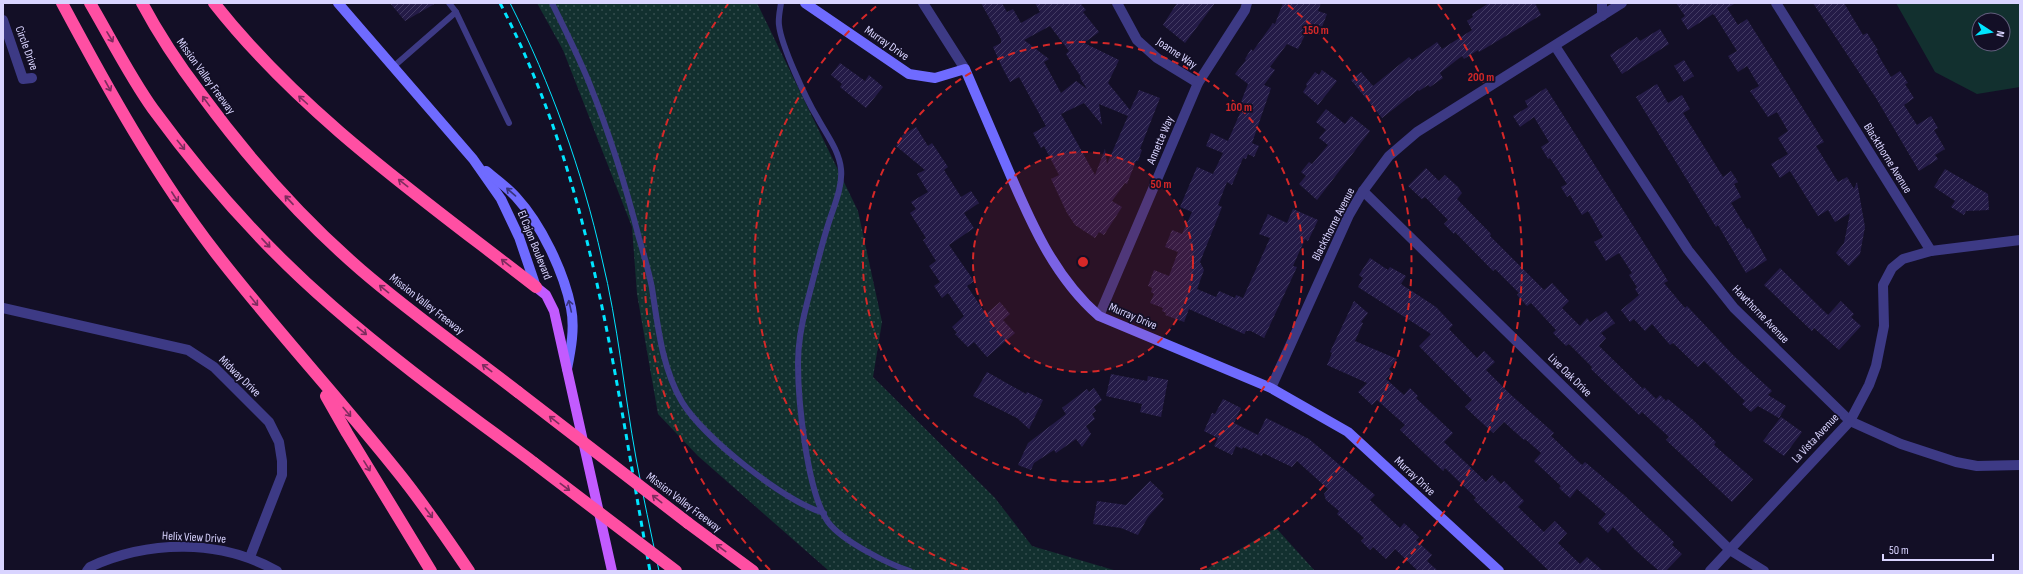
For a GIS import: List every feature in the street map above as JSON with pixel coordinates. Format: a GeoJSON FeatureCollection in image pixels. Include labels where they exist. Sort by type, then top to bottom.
{"type":"FeatureCollection","features":[{"type":"Feature","properties":{"kind":"highway"},"geometry":{"type":"LineString","coordinates":[[62,3],[133,132],[178,202],[215,252],[313,372],[397,471],[436,523],[469,571]]}},
{"type":"Feature","properties":{"kind":"highway"},"geometry":{"type":"LineString","coordinates":[[90,3],[152,108],[216,188],[268,246],[337,310],[396,359],[676,571]]}},
{"type":"Feature","properties":{"kind":"highway","name":"Mission Valley Freeway"},"geometry":{"type":"LineString","coordinates":[[142,3],[153,25],[220,121],[260,169],[308,219],[361,270],[752,571]]}},
{"type":"Feature","properties":{"kind":"highway"},"geometry":{"type":"LineString","coordinates":[[214,3],[236,31],[284,83],[353,144],[536,287]]}},
{"type":"Feature","properties":{"kind":"highway"},"geometry":{"type":"LineString","coordinates":[[313,372],[346,433],[431,571]]}},
{"type":"Feature","properties":{"kind":"main road","name":"El Cajon Boulevard"},"geometry":{"type":"LineString","coordinates":[[536,287],[546,296],[554,311],[612,571]]}},
{"type":"Feature","properties":{"kind":"street","name":"El Cajon Boulevard"},"geometry":{"type":"LineString","coordinates":[[338,3],[473,159],[501,199],[519,237],[536,287]]}},
{"type":"Feature","properties":{"kind":"street","name":"Murray Drive"},"geometry":{"type":"LineString","coordinates":[[805,3],[909,74],[935,78],[966,69],[1032,226],[1060,272],[1085,304],[1099,316],[1271,388],[1348,432],[1499,571]]}},
{"type":"Feature","properties":{"kind":"street"},"geometry":{"type":"LineString","coordinates":[[923,3],[966,69]]}},
{"type":"Feature","properties":{"kind":"street","name":"Joanne Way"},"geometry":{"type":"LineString","coordinates":[[1117,3],[1137,40],[1157,58],[1198,83]]}},
{"type":"Feature","properties":{"kind":"street","name":"Annette Way"},"geometry":{"type":"LineString","coordinates":[[1099,316],[1198,83],[1248,3]]}},
{"type":"Feature","properties":{"kind":"street"},"geometry":{"type":"LineString","coordinates":[[1602,3],[1602,16]]}},
{"type":"Feature","properties":{"kind":"street","name":"Blackthorne Avenue"},"geometry":{"type":"LineString","coordinates":[[1271,388],[1349,215],[1389,156],[1416,132],[1622,3]]}},
{"type":"Feature","properties":{"kind":"street","name":"Blackthorne Avenue"},"geometry":{"type":"LineString","coordinates":[[1776,3],[1931,251]]}},
{"type":"Feature","properties":{"kind":"street","name":"Circle Drive"},"geometry":{"type":"LineString","coordinates":[[3,20],[23,79],[32,78]]}},
{"type":"Feature","properties":{"kind":"street","name":"Hawthorne Avenue"},"geometry":{"type":"LineString","coordinates":[[1555,46],[1693,256],[1734,308],[1850,421],[1902,444],[1956,462],[1977,466],[2020,465]]}},
{"type":"Feature","properties":{"kind":"street","name":"El Cajon Boulevard"},"geometry":{"type":"LineString","coordinates":[[473,159],[516,197],[536,224],[552,253],[572,309],[572,345],[567,369]]}},
{"type":"Feature","properties":{"kind":"street","name":"Live Oak Drive"},"geometry":{"type":"LineString","coordinates":[[1364,191],[1730,550],[1764,571]]}},
{"type":"Feature","properties":{"kind":"street"},"geometry":{"type":"LineString","coordinates":[[1931,251],[2020,240]]}},
{"type":"Feature","properties":{"kind":"street","name":"La Vista Avenue"},"geometry":{"type":"LineString","coordinates":[[1710,571],[1850,421],[1869,385],[1876,366],[1884,326],[1883,285],[1892,268],[1903,259],[1931,251]]}},
{"type":"Feature","properties":{"kind":"street","name":"Midway Drive"},"geometry":{"type":"LineString","coordinates":[[3,308],[188,350],[214,367],[269,422],[279,442],[282,461],[282,475],[250,557]]}},
{"type":"Feature","properties":{"kind":"street","name":"Helix View Drive"},"geometry":{"type":"LineString","coordinates":[[87,571],[90,567],[124,554],[168,547],[226,551],[250,557],[277,571]]}},
{"type":"Feature","properties":{"kind":"lane"},"geometry":{"type":"LineString","coordinates":[[449,3],[456,12],[509,123]]}},
{"type":"Feature","properties":{"kind":"lane"},"geometry":{"type":"LineString","coordinates":[[552,3],[590,84],[608,132],[652,287],[666,366],[683,403],[710,435],[736,458],[789,497],[812,510],[824,514]]}},
{"type":"Feature","properties":{"kind":"lane"},"geometry":{"type":"LineString","coordinates":[[781,3],[779,25],[787,51],[816,116],[837,153],[841,170],[841,181],[800,336],[798,362],[799,393],[815,494],[829,523],[843,536],[894,566],[910,571]]}},
{"type":"Feature","properties":{"kind":"lane"},"geometry":{"type":"LineString","coordinates":[[393,67],[456,12]]}},
{"type":"Feature","properties":{"kind":"green space"},"geometry":{"type":"Polygon","coordinates":[[[537,3],[757,3],[858,211],[882,322],[873,377],[995,498],[1032,546],[1117,571],[829,571],[698,456],[658,414],[637,294],[632,227],[563,50],[537,3]]]}},
{"type":"Feature","properties":{"kind":"green space"},"geometry":{"type":"Polygon","coordinates":[[[1896,3],[2020,3],[2020,87],[1977,94],[1935,72],[1896,3]]]}},
{"type":"Feature","properties":{"kind":"green space"},"geometry":{"type":"Polygon","coordinates":[[[1276,528],[1315,571],[1203,571],[1276,528]]]}},
{"type":"Feature","properties":{"kind":"building"},"geometry":{"type":"Polygon","coordinates":[[[390,3],[436,3],[405,21],[390,3]]]}},
{"type":"Feature","properties":{"kind":"building"},"geometry":{"type":"Polygon","coordinates":[[[981,3],[1002,3],[1007,12],[1013,9],[1021,23],[1040,12],[1035,3],[1080,3],[1086,10],[1083,12],[1099,32],[1084,43],[1119,60],[1108,83],[1130,110],[1139,90],[1160,98],[1140,149],[1142,150],[1138,161],[1136,161],[1127,184],[1125,183],[1112,201],[1122,207],[1104,235],[1099,232],[1095,238],[1075,225],[1067,213],[1051,179],[1059,175],[1044,146],[1041,148],[1033,133],[1046,126],[1019,77],[1010,82],[1002,67],[993,47],[1001,43],[1001,39],[981,3]],[[1050,26],[1024,40],[1049,59],[1044,62],[1061,93],[1076,81],[1087,89],[1066,54],[1069,51],[1050,26]],[[1084,103],[1061,114],[1095,175],[1105,149],[1107,164],[1128,116],[1099,104],[1102,125],[1084,103]]]}},
{"type":"Feature","properties":{"kind":"building"},"geometry":{"type":"Polygon","coordinates":[[[1177,3],[1215,3],[1185,43],[1163,25],[1177,3]]]}},
{"type":"Feature","properties":{"kind":"building"},"geometry":{"type":"Polygon","coordinates":[[[1283,3],[1321,3],[1318,11],[1327,14],[1322,27],[1313,24],[1310,34],[1306,33],[1298,49],[1287,44],[1270,67],[1275,70],[1264,85],[1271,88],[1252,143],[1259,146],[1254,157],[1248,154],[1246,159],[1243,158],[1232,185],[1227,182],[1218,205],[1222,207],[1200,262],[1204,270],[1197,289],[1216,297],[1219,291],[1235,298],[1236,295],[1243,298],[1270,238],[1259,234],[1268,214],[1287,223],[1293,209],[1318,220],[1308,241],[1305,239],[1293,266],[1297,267],[1264,338],[1251,331],[1246,331],[1244,334],[1189,309],[1184,322],[1165,315],[1166,313],[1162,311],[1163,308],[1150,303],[1154,294],[1151,292],[1152,288],[1148,286],[1154,270],[1169,276],[1178,252],[1165,247],[1172,230],[1182,234],[1192,212],[1180,207],[1197,167],[1213,174],[1223,153],[1206,146],[1211,133],[1228,141],[1240,113],[1237,112],[1248,84],[1235,74],[1246,60],[1245,59],[1251,49],[1253,51],[1273,23],[1275,24],[1283,3]]]}},
{"type":"Feature","properties":{"kind":"building"},"geometry":{"type":"Polygon","coordinates":[[[1489,3],[1535,3],[1541,15],[1479,52],[1478,50],[1464,59],[1462,56],[1440,73],[1443,78],[1430,87],[1428,85],[1419,91],[1418,90],[1382,118],[1351,80],[1361,72],[1373,86],[1409,57],[1412,60],[1437,42],[1442,49],[1472,30],[1467,21],[1473,17],[1472,14],[1489,3]]]}},
{"type":"Feature","properties":{"kind":"building"},"geometry":{"type":"Polygon","coordinates":[[[1676,3],[1736,3],[1727,8],[1738,25],[1747,19],[1824,142],[1816,146],[1838,182],[1847,177],[1854,189],[1857,182],[1865,227],[1860,254],[1849,266],[1836,253],[1844,243],[1850,213],[1835,222],[1828,210],[1818,216],[1790,171],[1780,178],[1771,164],[1788,154],[1778,138],[1788,131],[1777,112],[1768,117],[1750,91],[1759,86],[1747,66],[1738,72],[1728,56],[1737,51],[1715,16],[1713,14],[1688,30],[1681,19],[1685,16],[1676,3]]]}},
{"type":"Feature","properties":{"kind":"building"},"geometry":{"type":"Polygon","coordinates":[[[1813,3],[1844,3],[1863,35],[1867,33],[1878,50],[1876,51],[1891,77],[1900,71],[1908,83],[1905,84],[1914,98],[1904,105],[1917,125],[1931,116],[1938,128],[1934,130],[1945,149],[1935,155],[1938,159],[1919,171],[1876,98],[1813,3]]]}},
{"type":"Feature","properties":{"kind":"building"},"geometry":{"type":"Polygon","coordinates":[[[1660,29],[1669,44],[1622,74],[1610,55],[1637,37],[1640,41],[1660,29]]]}},
{"type":"Feature","properties":{"kind":"building"},"geometry":{"type":"Polygon","coordinates":[[[1684,60],[1694,76],[1684,82],[1674,66],[1684,60]]]}},
{"type":"Feature","properties":{"kind":"building"},"geometry":{"type":"Polygon","coordinates":[[[840,63],[865,81],[869,75],[883,87],[866,108],[840,87],[842,84],[831,75],[840,63]]]}},
{"type":"Feature","properties":{"kind":"building"},"geometry":{"type":"Polygon","coordinates":[[[1322,70],[1337,81],[1318,105],[1303,92],[1307,86],[1306,84],[1315,72],[1319,75],[1322,70]]]}},
{"type":"Feature","properties":{"kind":"building"},"geometry":{"type":"Polygon","coordinates":[[[1657,84],[1668,103],[1682,95],[1690,109],[1683,113],[1723,177],[1731,171],[1738,182],[1734,184],[1741,197],[1731,203],[1747,229],[1749,228],[1767,260],[1746,273],[1718,225],[1716,227],[1636,97],[1657,84]]]}},
{"type":"Feature","properties":{"kind":"building"},"geometry":{"type":"Polygon","coordinates":[[[1546,88],[1668,281],[1664,283],[1685,308],[1687,306],[1734,356],[1772,391],[1768,395],[1786,406],[1779,418],[1758,406],[1751,412],[1742,404],[1745,401],[1704,361],[1698,367],[1673,343],[1670,345],[1652,324],[1645,331],[1634,319],[1630,322],[1621,310],[1639,295],[1635,289],[1637,287],[1629,275],[1632,273],[1619,253],[1606,261],[1594,242],[1603,237],[1588,211],[1582,215],[1570,195],[1567,197],[1561,187],[1567,184],[1541,147],[1549,142],[1534,117],[1520,127],[1513,116],[1528,107],[1525,101],[1546,88]]]}},
{"type":"Feature","properties":{"kind":"building"},"geometry":{"type":"Polygon","coordinates":[[[1326,109],[1345,124],[1351,116],[1370,131],[1317,200],[1299,184],[1306,176],[1301,172],[1309,162],[1312,164],[1328,145],[1319,138],[1326,130],[1316,122],[1326,109]]]}},
{"type":"Feature","properties":{"kind":"building"},"geometry":{"type":"Polygon","coordinates":[[[916,127],[928,146],[932,143],[948,167],[944,170],[961,197],[971,191],[979,203],[964,213],[974,228],[949,245],[974,281],[967,286],[986,314],[1000,302],[1010,314],[1003,320],[1015,333],[987,357],[974,342],[968,347],[955,334],[957,333],[952,327],[964,316],[948,293],[942,298],[934,286],[940,282],[929,266],[936,261],[923,240],[926,238],[910,213],[916,209],[911,202],[928,192],[917,174],[925,170],[896,146],[903,135],[916,127]]]}},
{"type":"Feature","properties":{"kind":"building"},"geometry":{"type":"Polygon","coordinates":[[[1426,168],[1439,181],[1445,175],[1458,187],[1462,193],[1457,199],[1491,234],[1490,236],[1544,290],[1552,283],[1569,301],[1562,308],[1580,326],[1587,318],[1590,322],[1606,311],[1615,323],[1601,333],[1606,338],[1599,346],[1643,389],[1644,387],[1656,399],[1660,395],[1666,401],[1668,399],[1692,419],[1716,442],[1714,445],[1753,479],[1732,502],[1666,440],[1669,437],[1642,412],[1639,415],[1591,369],[1592,367],[1569,344],[1566,346],[1553,333],[1556,330],[1531,303],[1527,306],[1517,295],[1519,293],[1495,269],[1493,271],[1455,232],[1454,234],[1444,224],[1448,220],[1425,197],[1422,199],[1408,186],[1426,168]]]}},
{"type":"Feature","properties":{"kind":"building"},"geometry":{"type":"Polygon","coordinates":[[[1945,169],[1988,194],[1989,210],[1966,211],[1964,215],[1951,207],[1955,201],[1934,187],[1945,169]]]}},
{"type":"Feature","properties":{"kind":"building"},"geometry":{"type":"Polygon","coordinates":[[[1370,258],[1388,270],[1390,267],[1406,276],[1401,284],[1436,307],[1453,325],[1449,329],[1477,358],[1484,351],[1495,362],[1486,370],[1510,394],[1554,433],[1551,436],[1582,465],[1585,462],[1624,495],[1674,542],[1672,545],[1682,554],[1666,571],[1659,571],[1634,549],[1613,527],[1608,533],[1598,523],[1606,514],[1577,489],[1570,498],[1559,488],[1561,486],[1534,461],[1541,453],[1525,439],[1524,440],[1504,422],[1493,433],[1465,407],[1472,400],[1419,346],[1431,334],[1358,287],[1363,278],[1359,275],[1370,258]]]}},
{"type":"Feature","properties":{"kind":"building"},"geometry":{"type":"Polygon","coordinates":[[[1780,268],[1828,315],[1841,301],[1854,314],[1851,317],[1861,326],[1839,350],[1814,328],[1812,331],[1764,285],[1780,268]]]}},
{"type":"Feature","properties":{"kind":"building"},"geometry":{"type":"Polygon","coordinates":[[[1354,301],[1368,313],[1361,322],[1363,323],[1355,341],[1397,359],[1389,369],[1392,372],[1386,379],[1404,395],[1410,388],[1418,396],[1416,398],[1453,433],[1444,442],[1486,482],[1492,475],[1501,484],[1504,481],[1524,501],[1518,507],[1544,532],[1555,521],[1567,533],[1558,543],[1580,564],[1587,557],[1603,571],[1549,571],[1474,500],[1476,498],[1445,468],[1443,471],[1400,430],[1405,425],[1377,400],[1372,405],[1358,392],[1367,383],[1327,365],[1332,353],[1330,352],[1354,301]]]}},
{"type":"Feature","properties":{"kind":"building"},"geometry":{"type":"Polygon","coordinates":[[[987,372],[1026,394],[1027,392],[1043,400],[1029,429],[1017,418],[973,396],[987,372]]]}},
{"type":"Feature","properties":{"kind":"building"},"geometry":{"type":"Polygon","coordinates":[[[1111,374],[1147,381],[1148,376],[1168,380],[1161,417],[1140,412],[1142,404],[1106,396],[1111,374]]]}},
{"type":"Feature","properties":{"kind":"building"},"geometry":{"type":"Polygon","coordinates":[[[1094,388],[1102,400],[1094,407],[1096,411],[1092,414],[1095,419],[1086,426],[1091,434],[1082,447],[1076,439],[1056,453],[1054,450],[1034,463],[1031,470],[1018,465],[1028,443],[1066,414],[1062,408],[1087,389],[1089,392],[1094,388]]]}},
{"type":"Feature","properties":{"kind":"building"},"geometry":{"type":"Polygon","coordinates":[[[1223,399],[1241,408],[1234,423],[1258,435],[1266,418],[1309,439],[1375,495],[1370,500],[1400,528],[1404,523],[1419,537],[1416,540],[1432,555],[1427,561],[1438,571],[1418,571],[1395,549],[1386,559],[1373,547],[1370,550],[1361,541],[1364,538],[1337,514],[1339,511],[1326,500],[1324,494],[1328,489],[1297,461],[1292,467],[1263,453],[1262,456],[1243,447],[1242,449],[1236,446],[1232,455],[1214,446],[1218,438],[1204,431],[1212,413],[1215,414],[1223,399]]]}},
{"type":"Feature","properties":{"kind":"building"},"geometry":{"type":"Polygon","coordinates":[[[1781,417],[1802,432],[1784,456],[1763,441],[1781,417]]]}},
{"type":"Feature","properties":{"kind":"building"},"geometry":{"type":"Polygon","coordinates":[[[1150,481],[1163,493],[1160,496],[1164,499],[1148,517],[1138,535],[1121,528],[1093,524],[1097,501],[1126,505],[1150,481]]]}},
{"type":"Feature","properties":{"kind":"tram line"},"geometry":{"type":"LineString","coordinates":[[510,3],[552,96],[575,160],[594,226],[608,284],[636,458],[659,571]]}},
{"type":"Feature","properties":{"kind":"railway"},"geometry":{"type":"LineString","coordinates":[[500,3],[532,71],[558,140],[579,210],[611,353],[650,571]]}}]}
